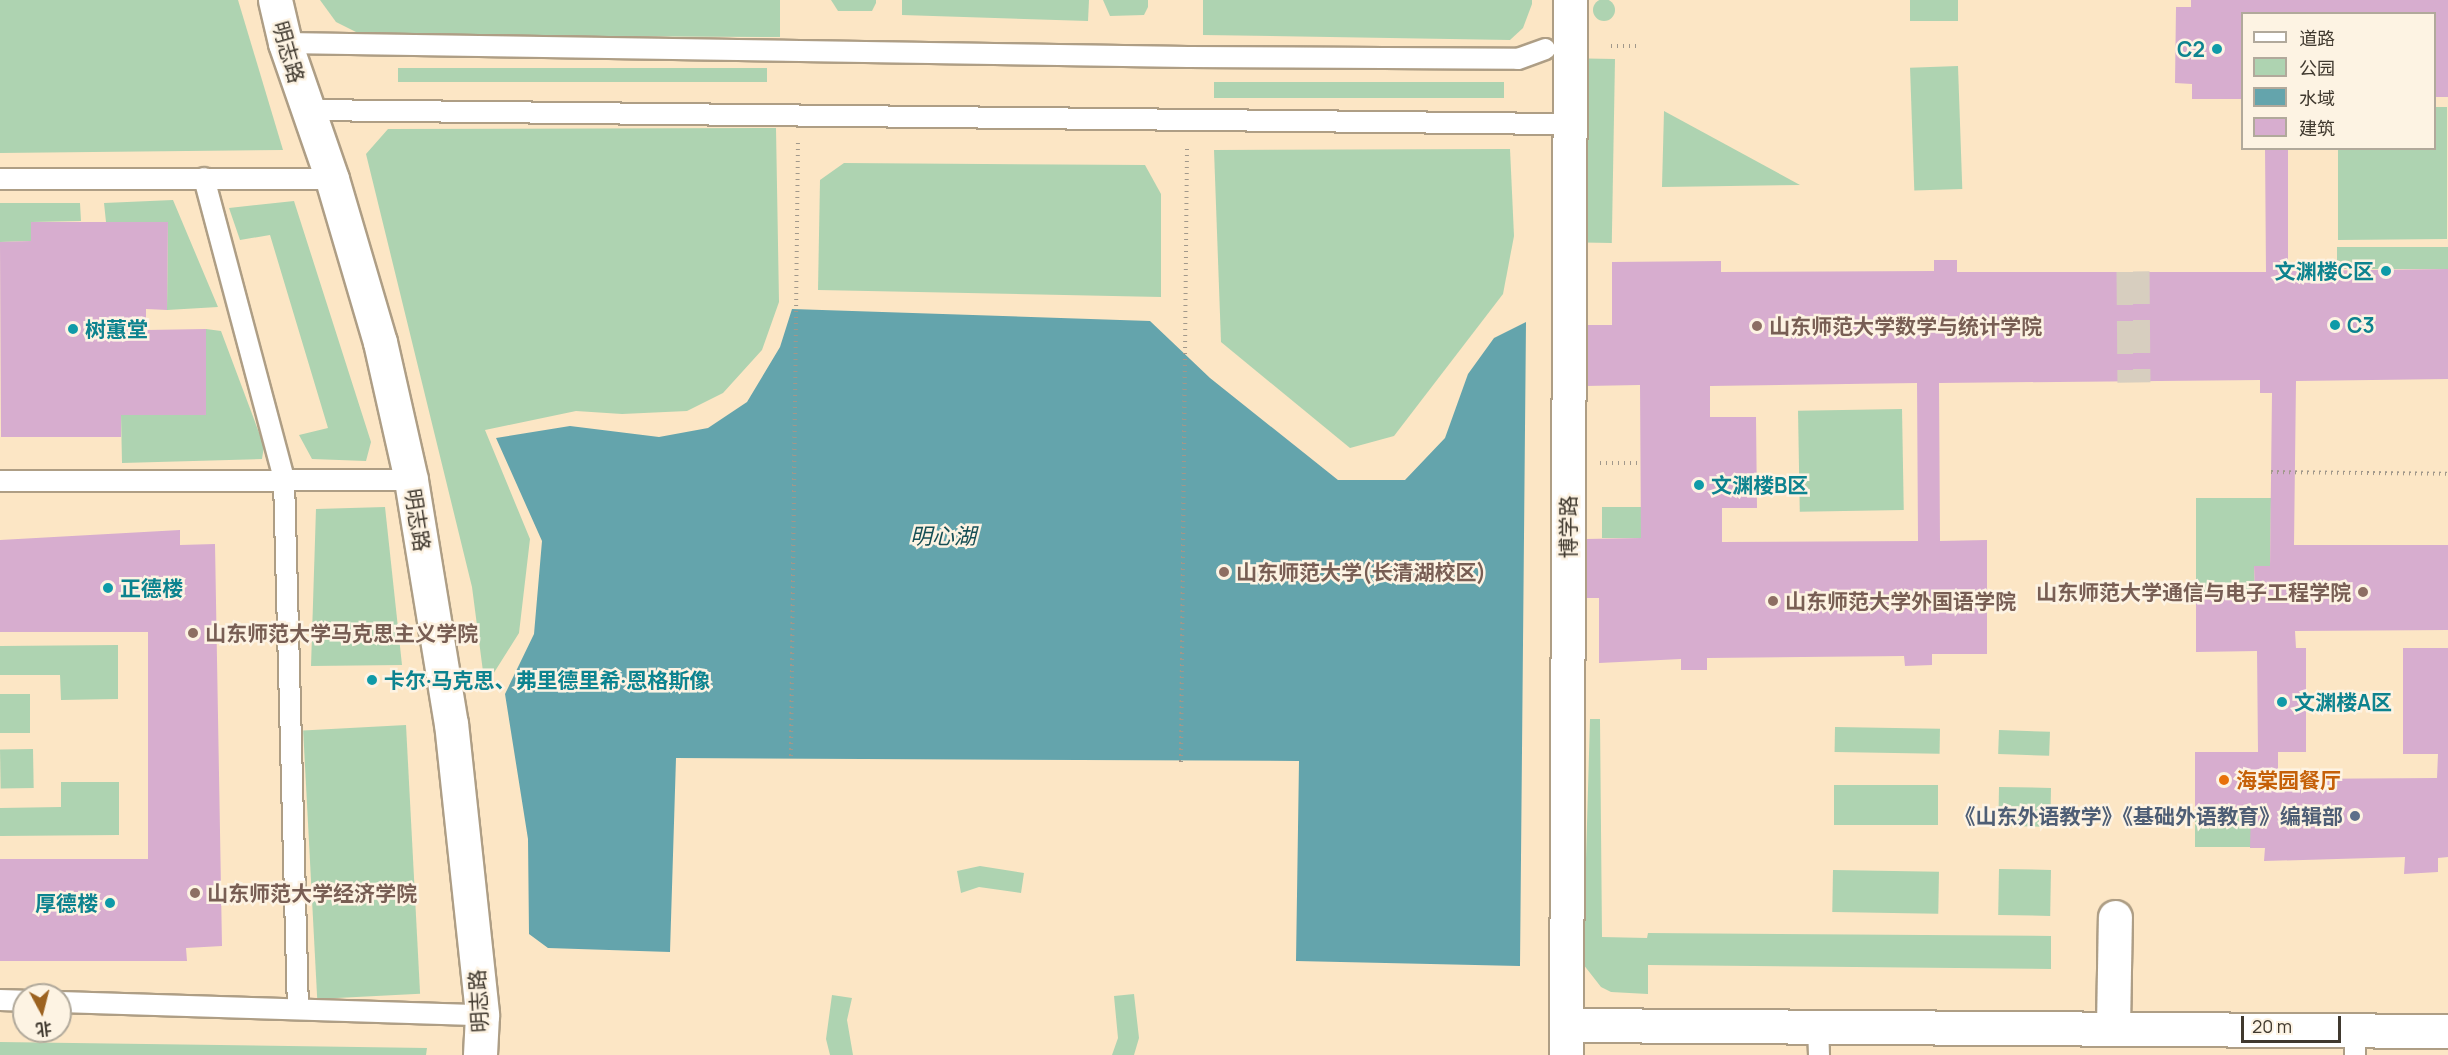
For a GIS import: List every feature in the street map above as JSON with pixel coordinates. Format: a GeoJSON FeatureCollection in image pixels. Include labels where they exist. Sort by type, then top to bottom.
{"type":"FeatureCollection","features":[{"type":"Feature","properties":{"kind":"street","name":"明志路"},"geometry":{"type":"LineString","coordinates":[[275,0],[285,43],[306,110],[332,179],[380,342],[411,480],[451,723],[482,1016],[480,1055]]}},
{"type":"Feature","properties":{"kind":"street","name":"博学路"},"geometry":{"type":"LineString","coordinates":[[1566,1040],[1570,0]]}},
{"type":"Feature","properties":{"kind":"street"},"geometry":{"type":"LineString","coordinates":[[2113,1028],[2115,917]]}},
{"type":"Feature","properties":{"kind":"street"},"geometry":{"type":"LineString","coordinates":[[1566,1040],[1819,1041],[2113,1028],[2355,1042],[2448,1031]]}},
{"type":"Feature","properties":{"kind":"lane"},"geometry":{"type":"LineString","coordinates":[[285,43],[1188,57],[1518,59],[1545,49]]}},
{"type":"Feature","properties":{"kind":"lane"},"geometry":{"type":"LineString","coordinates":[[306,110],[1188,123],[1568,124]]}},
{"type":"Feature","properties":{"kind":"lane"},"geometry":{"type":"LineString","coordinates":[[204,178],[284,479],[298,1009]]}},
{"type":"Feature","properties":{"kind":"lane"},"geometry":{"type":"LineString","coordinates":[[0,179],[332,179]]}},
{"type":"Feature","properties":{"kind":"lane"},"geometry":{"type":"LineString","coordinates":[[0,482],[411,480]]}},
{"type":"Feature","properties":{"kind":"lane"},"geometry":{"type":"LineString","coordinates":[[72,1002],[482,1016]]}},
{"type":"Feature","properties":{"kind":"path"},"geometry":{"type":"LineString","coordinates":[[1611,46],[1637,46]]}},
{"type":"Feature","properties":{"kind":"path"},"geometry":{"type":"LineString","coordinates":[[791,756],[798,301],[798,116]]}},
{"type":"Feature","properties":{"kind":"path"},"geometry":{"type":"LineString","coordinates":[[1181,762],[1183,327],[1188,123]]}},
{"type":"Feature","properties":{"kind":"path"},"geometry":{"type":"LineString","coordinates":[[2271,472],[2448,474]]}},
{"type":"Feature","properties":{"kind":"shaded area","name":"山东师范大学(长清湖校区)"},"geometry":{"type":"Polygon","coordinates":[[[0,0],[2448,0],[2448,1055],[0,1055],[0,0]]]}},
{"type":"Feature","properties":{"kind":"green space"},"geometry":{"type":"Polygon","coordinates":[[[1604,-1],[1612,2],[1615,10],[1612,18],[1604,21],[1596,18],[1593,10],[1596,2],[1604,-1]]]}},
{"type":"Feature","properties":{"kind":"green space"},"geometry":{"type":"Polygon","coordinates":[[[0,0],[238,0],[283,150],[0,153],[0,0]]]}},
{"type":"Feature","properties":{"kind":"green space"},"geometry":{"type":"Polygon","coordinates":[[[320,0],[780,0],[780,37],[362,35],[336,22],[320,0]]]}},
{"type":"Feature","properties":{"kind":"green space"},"geometry":{"type":"Polygon","coordinates":[[[831,0],[876,0],[876,3],[872,11],[838,11],[831,0]]]}},
{"type":"Feature","properties":{"kind":"green space"},"geometry":{"type":"Polygon","coordinates":[[[902,0],[1089,0],[1088,21],[902,15],[902,0]]]}},
{"type":"Feature","properties":{"kind":"green space"},"geometry":{"type":"Polygon","coordinates":[[[1103,0],[1148,0],[1148,7],[1144,15],[1110,16],[1103,0]]]}},
{"type":"Feature","properties":{"kind":"green space"},"geometry":{"type":"Polygon","coordinates":[[[1203,0],[1532,0],[1532,4],[1523,28],[1510,40],[1203,35],[1203,0]]]}},
{"type":"Feature","properties":{"kind":"green space"},"geometry":{"type":"Polygon","coordinates":[[[1910,0],[1958,0],[1958,21],[1910,21],[1910,0]]]}},
{"type":"Feature","properties":{"kind":"green space"},"geometry":{"type":"Polygon","coordinates":[[[1587,59],[1615,59],[1612,243],[1584,242],[1587,59]]]}},
{"type":"Feature","properties":{"kind":"green space"},"geometry":{"type":"Polygon","coordinates":[[[1958,66],[1962,189],[1914,191],[1910,68],[1958,66]]]}},
{"type":"Feature","properties":{"kind":"green space"},"geometry":{"type":"Polygon","coordinates":[[[398,68],[767,68],[767,82],[398,82],[398,68]]]}},
{"type":"Feature","properties":{"kind":"green space"},"geometry":{"type":"Polygon","coordinates":[[[1214,82],[1504,82],[1504,98],[1214,98],[1214,82]]]}},
{"type":"Feature","properties":{"kind":"green space"},"geometry":{"type":"Polygon","coordinates":[[[2436,107],[2447,107],[2447,239],[2338,240],[2338,150],[2436,150],[2436,107]]]}},
{"type":"Feature","properties":{"kind":"green space"},"geometry":{"type":"Polygon","coordinates":[[[1664,111],[1800,185],[1662,187],[1664,111]]]}},
{"type":"Feature","properties":{"kind":"green space"},"geometry":{"type":"Polygon","coordinates":[[[776,128],[779,302],[762,350],[723,393],[687,411],[622,414],[576,411],[485,430],[530,539],[519,633],[485,687],[472,587],[366,154],[388,129],[776,128]]]}},
{"type":"Feature","properties":{"kind":"green space"},"geometry":{"type":"Polygon","coordinates":[[[1510,149],[1514,236],[1503,294],[1394,436],[1350,448],[1221,342],[1214,150],[1510,149]]]}},
{"type":"Feature","properties":{"kind":"green space"},"geometry":{"type":"Polygon","coordinates":[[[844,163],[1145,165],[1161,194],[1161,297],[818,290],[820,180],[844,163]]]}},
{"type":"Feature","properties":{"kind":"green space"},"geometry":{"type":"Polygon","coordinates":[[[173,200],[218,307],[167,310],[168,222],[106,222],[104,203],[173,200]]]}},
{"type":"Feature","properties":{"kind":"green space"},"geometry":{"type":"Polygon","coordinates":[[[294,201],[371,442],[366,461],[312,459],[299,435],[328,428],[270,235],[240,240],[229,208],[294,201]]]}},
{"type":"Feature","properties":{"kind":"green space"},"geometry":{"type":"Polygon","coordinates":[[[0,203],[80,203],[81,221],[32,222],[31,241],[0,242],[0,203]]]}},
{"type":"Feature","properties":{"kind":"green space"},"geometry":{"type":"Polygon","coordinates":[[[2337,247],[2448,247],[2448,269],[2337,269],[2337,247]]]}},
{"type":"Feature","properties":{"kind":"green space"},"geometry":{"type":"Polygon","coordinates":[[[206,329],[221,331],[264,446],[262,459],[122,463],[121,415],[206,415],[206,329]]]}},
{"type":"Feature","properties":{"kind":"green space"},"geometry":{"type":"Polygon","coordinates":[[[1902,409],[1904,510],[1800,512],[1798,411],[1902,409]]]}},
{"type":"Feature","properties":{"kind":"green space"},"geometry":{"type":"Polygon","coordinates":[[[2196,498],[2271,498],[2270,566],[2254,566],[2255,591],[2196,594],[2196,498]]]}},
{"type":"Feature","properties":{"kind":"green space"},"geometry":{"type":"Polygon","coordinates":[[[385,507],[402,665],[311,666],[316,509],[385,507]]]}},
{"type":"Feature","properties":{"kind":"green space"},"geometry":{"type":"Polygon","coordinates":[[[1602,507],[1641,507],[1641,538],[1602,538],[1602,507]]]}},
{"type":"Feature","properties":{"kind":"green space"},"geometry":{"type":"Polygon","coordinates":[[[118,645],[118,699],[61,700],[60,675],[0,675],[0,646],[118,645]]]}},
{"type":"Feature","properties":{"kind":"green space"},"geometry":{"type":"Polygon","coordinates":[[[0,694],[30,694],[30,733],[0,733],[0,694]]]}},
{"type":"Feature","properties":{"kind":"green space"},"geometry":{"type":"Polygon","coordinates":[[[1590,719],[1600,719],[1602,937],[1647,938],[1648,933],[2051,936],[2051,969],[1648,965],[1648,994],[1611,992],[1601,987],[1583,964],[1590,719]]]}},
{"type":"Feature","properties":{"kind":"green space"},"geometry":{"type":"Polygon","coordinates":[[[406,725],[420,994],[317,999],[303,730],[406,725]]]}},
{"type":"Feature","properties":{"kind":"green space"},"geometry":{"type":"Polygon","coordinates":[[[1835,727],[1940,729],[1940,754],[1835,752],[1835,727]]]}},
{"type":"Feature","properties":{"kind":"green space"},"geometry":{"type":"Polygon","coordinates":[[[1999,730],[2050,732],[2049,756],[1998,754],[1999,730]]]}},
{"type":"Feature","properties":{"kind":"green space"},"geometry":{"type":"Polygon","coordinates":[[[33,749],[34,788],[1,789],[0,750],[33,749]]]}},
{"type":"Feature","properties":{"kind":"green space"},"geometry":{"type":"Polygon","coordinates":[[[61,782],[119,782],[119,835],[0,836],[0,808],[61,807],[61,782]]]}},
{"type":"Feature","properties":{"kind":"green space"},"geometry":{"type":"Polygon","coordinates":[[[1834,785],[1938,785],[1938,825],[1834,825],[1834,785]]]}},
{"type":"Feature","properties":{"kind":"green space"},"geometry":{"type":"Polygon","coordinates":[[[1999,787],[2051,788],[2050,827],[1998,826],[1999,787]]]}},
{"type":"Feature","properties":{"kind":"green space"},"geometry":{"type":"Polygon","coordinates":[[[2195,812],[2251,812],[2251,847],[2195,847],[2195,812]]]}},
{"type":"Feature","properties":{"kind":"green space"},"geometry":{"type":"Polygon","coordinates":[[[980,866],[1024,873],[1021,893],[979,887],[961,893],[957,871],[980,866]]]}},
{"type":"Feature","properties":{"kind":"green space"},"geometry":{"type":"Polygon","coordinates":[[[1999,869],[2051,870],[2050,916],[1998,915],[1999,869]]]}},
{"type":"Feature","properties":{"kind":"green space"},"geometry":{"type":"Polygon","coordinates":[[[1833,870],[1939,872],[1938,914],[1832,912],[1833,870]]]}},
{"type":"Feature","properties":{"kind":"green space"},"geometry":{"type":"Polygon","coordinates":[[[1134,994],[1139,1038],[1134,1055],[1112,1055],[1118,1038],[1114,996],[1134,994]]]}},
{"type":"Feature","properties":{"kind":"green space"},"geometry":{"type":"Polygon","coordinates":[[[832,995],[852,998],[847,1020],[853,1055],[830,1055],[826,1039],[832,995]]]}},
{"type":"Feature","properties":{"kind":"green space"},"geometry":{"type":"Polygon","coordinates":[[[0,1042],[427,1048],[426,1055],[0,1055],[0,1042]]]}},
{"type":"Feature","properties":{"kind":"water","name":"明心湖"},"geometry":{"type":"Polygon","coordinates":[[[792,309],[1150,321],[1210,378],[1338,480],[1405,480],[1445,438],[1468,374],[1494,338],[1526,322],[1520,966],[1296,961],[1299,761],[676,758],[670,952],[548,948],[529,934],[528,839],[505,694],[534,634],[542,541],[496,438],[570,426],[659,437],[708,428],[747,402],[780,347],[792,309]]]}},
{"type":"Feature","properties":{"kind":"building","name":"C2"},"geometry":{"type":"Polygon","coordinates":[[[2191,0],[2448,0],[2448,97],[2436,97],[2436,12],[2241,12],[2241,99],[2192,99],[2192,84],[2175,83],[2176,7],[2191,7],[2191,0]]]}},
{"type":"Feature","properties":{"kind":"building","name":"文渊楼B区"},"geometry":{"type":"Polygon","coordinates":[[[2265,150],[2288,150],[2288,271],[2448,269],[2448,379],[2296,381],[2294,545],[2448,545],[2448,630],[2295,631],[2296,648],[2306,648],[2306,752],[2278,752],[2278,779],[2437,778],[2438,754],[2403,754],[2403,648],[2448,648],[2448,857],[2438,858],[2438,872],[2404,874],[2405,857],[2264,861],[2265,848],[2250,848],[2251,812],[2195,812],[2195,752],[2258,752],[2257,651],[2196,652],[2196,594],[2255,591],[2254,566],[2270,566],[2272,393],[2260,393],[2260,380],[1939,383],[1940,541],[1987,540],[1987,654],[1932,654],[1932,665],[1905,666],[1904,656],[1707,658],[1707,670],[1681,670],[1681,659],[1599,663],[1599,598],[1586,598],[1586,539],[1641,538],[1640,385],[1585,386],[1585,325],[1612,325],[1612,262],[1721,261],[1721,272],[1934,271],[1934,260],[1957,260],[1957,272],[2266,272],[2265,150]],[[1917,383],[1710,386],[1710,417],[1756,417],[1757,508],[1722,508],[1722,542],[1918,541],[1917,383]]]}},
{"type":"Feature","properties":{"kind":"building","name":"树蕙堂"},"geometry":{"type":"Polygon","coordinates":[[[31,222],[168,222],[167,310],[146,309],[146,330],[206,329],[206,415],[121,415],[121,437],[1,437],[0,242],[31,241],[31,222]]]}},
{"type":"Feature","properties":{"kind":"building"},"geometry":{"type":"Polygon","coordinates":[[[180,530],[180,545],[215,544],[222,946],[186,948],[187,961],[0,961],[0,859],[148,859],[148,632],[0,632],[0,540],[180,530]]]}},
{"type":"Feature","properties":{"kind":"tunnel"},"geometry":{"type":"LineString","coordinates":[[2133,271],[2134,382]]}},
{"type":"Feature","properties":{"kind":"place","name":"C2"},"geometry":{"type":"Point","coordinates":[2217,49]}},
{"type":"Feature","properties":{"kind":"place","name":"文渊楼C区"},"geometry":{"type":"Point","coordinates":[2386,271]}},
{"type":"Feature","properties":{"kind":"place","name":"C3"},"geometry":{"type":"Point","coordinates":[2335,325]}},
{"type":"Feature","properties":{"kind":"place","name":"山东师范大学数学与统计学院"},"geometry":{"type":"Point","coordinates":[1757,326]}},
{"type":"Feature","properties":{"kind":"place","name":"树蕙堂"},"geometry":{"type":"Point","coordinates":[73,329]}},
{"type":"Feature","properties":{"kind":"place","name":"文渊楼B区"},"geometry":{"type":"Point","coordinates":[1699,485]}},
{"type":"Feature","properties":{"kind":"place","name":"山东师范大学(长清湖校区)"},"geometry":{"type":"Point","coordinates":[1224,572]}},
{"type":"Feature","properties":{"kind":"place","name":"正德楼"},"geometry":{"type":"Point","coordinates":[108,588]}},
{"type":"Feature","properties":{"kind":"place","name":"山东师范大学通信与电子工程学院"},"geometry":{"type":"Point","coordinates":[2363,592]}},
{"type":"Feature","properties":{"kind":"place","name":"山东师范大学外国语学院"},"geometry":{"type":"Point","coordinates":[1773,601]}},
{"type":"Feature","properties":{"kind":"place","name":"山东师范大学马克思主义学院"},"geometry":{"type":"Point","coordinates":[193,633]}},
{"type":"Feature","properties":{"kind":"place","name":"卡尔·马克思、弗里德里希·恩格斯像"},"geometry":{"type":"Point","coordinates":[372,680]}},
{"type":"Feature","properties":{"kind":"place","name":"文渊楼A区"},"geometry":{"type":"Point","coordinates":[2282,702]}},
{"type":"Feature","properties":{"kind":"place","name":"海棠园餐厅"},"geometry":{"type":"Point","coordinates":[2224,780]}},
{"type":"Feature","properties":{"kind":"place","name":"《山东外语教学》《基础外语教育》编辑部"},"geometry":{"type":"Point","coordinates":[2355,816]}},
{"type":"Feature","properties":{"kind":"place","name":"山东师范大学经济学院"},"geometry":{"type":"Point","coordinates":[195,893]}},
{"type":"Feature","properties":{"kind":"place","name":"厚德楼"},"geometry":{"type":"Point","coordinates":[110,903]}}]}
